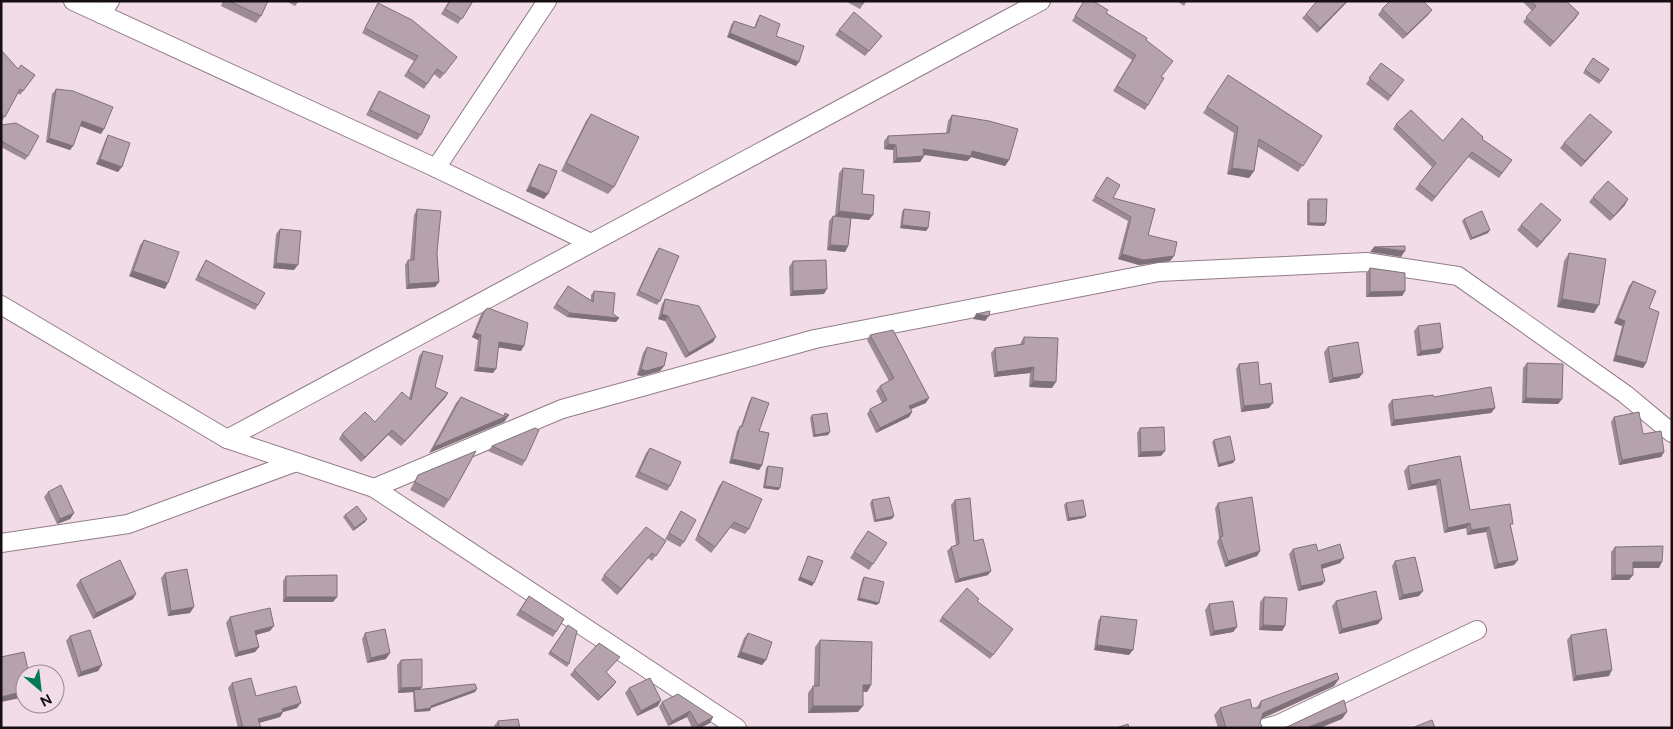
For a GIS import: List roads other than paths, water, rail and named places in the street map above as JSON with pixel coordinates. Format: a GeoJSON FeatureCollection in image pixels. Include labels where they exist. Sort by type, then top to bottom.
{"type":"FeatureCollection","features":[{"type":"Feature","properties":{"kind":"street"},"geometry":{"type":"LineString","coordinates":[[72,1],[106,8],[591,243]]}},
{"type":"Feature","properties":{"kind":"street"},"geometry":{"type":"LineString","coordinates":[[436,168],[548,1]]}},
{"type":"Feature","properties":{"kind":"street"},"geometry":{"type":"LineString","coordinates":[[227,439],[1041,1]]}},
{"type":"Feature","properties":{"kind":"street"},"geometry":{"type":"LineString","coordinates":[[374,488],[562,409],[814,339],[1159,272],[1356,263],[1458,276],[1625,394],[1672,433]]}},
{"type":"Feature","properties":{"kind":"street"},"geometry":{"type":"LineString","coordinates":[[1,305],[227,439],[374,488],[737,728]]}},
{"type":"Feature","properties":{"kind":"street"},"geometry":{"type":"LineString","coordinates":[[1,543],[128,524],[296,462]]}},
{"type":"Feature","properties":{"kind":"street"},"geometry":{"type":"LineString","coordinates":[[1264,728],[1278,724],[1477,630]]}}]}
